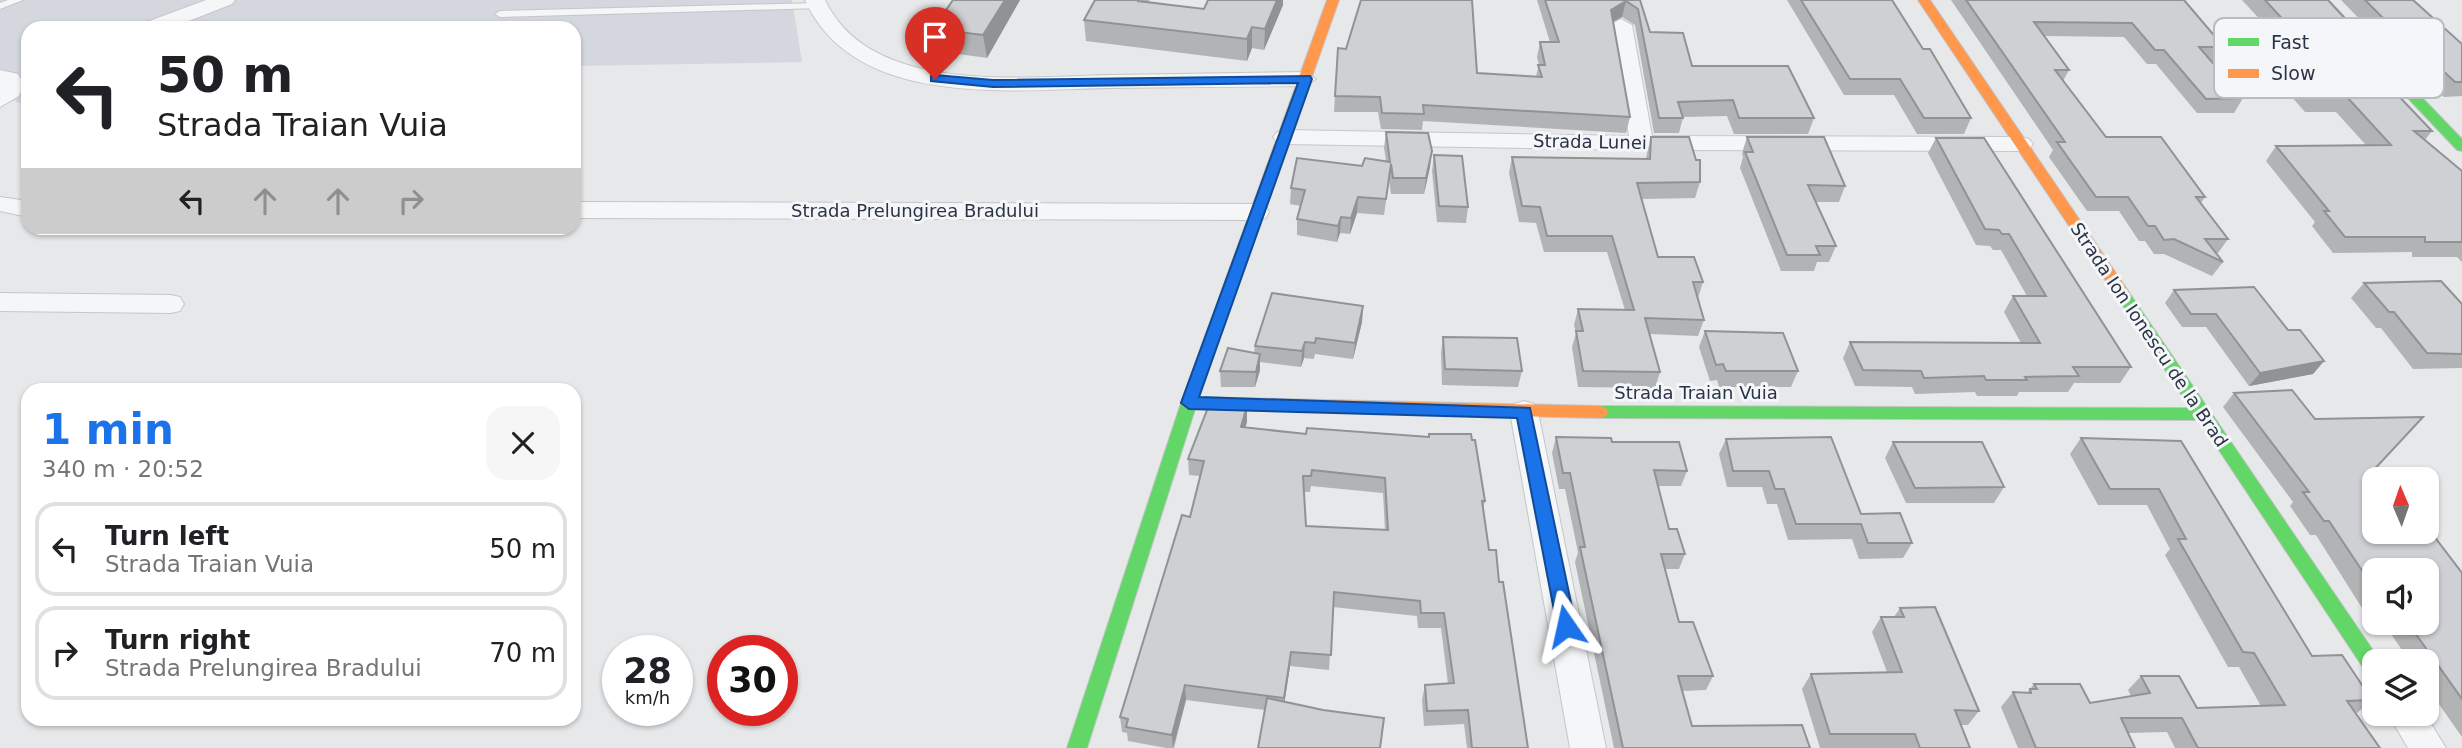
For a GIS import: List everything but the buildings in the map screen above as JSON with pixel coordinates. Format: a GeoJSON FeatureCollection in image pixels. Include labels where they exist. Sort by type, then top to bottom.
{"type":"FeatureCollection","features":[{"type":"Feature","properties":{"kind":"street"},"geometry":{"type":"LineString","coordinates":[[170,21],[225,0]]}},
{"type":"Feature","properties":{"kind":"street"},"geometry":{"type":"LineString","coordinates":[[1077,748],[1189,403],[1333,0]]}},
{"type":"Feature","properties":{"kind":"street","name":"Strada Ion Ionescu de la Brad"},"geometry":{"type":"LineString","coordinates":[[1924,0],[2362,650]]}},
{"type":"Feature","properties":{"kind":"street"},"geometry":{"type":"LineString","coordinates":[[2321,0],[2338,18]]}},
{"type":"Feature","properties":{"kind":"street"},"geometry":{"type":"LineString","coordinates":[[816,3],[844,40],[875,60],[935,79],[993,83],[1306,79]]}},
{"type":"Feature","properties":{"kind":"street"},"geometry":{"type":"LineString","coordinates":[[1622,24],[1642,144]]}},
{"type":"Feature","properties":{"kind":"street"},"geometry":{"type":"LineString","coordinates":[[2415,98],[2462,147]]}},
{"type":"Feature","properties":{"kind":"street","name":"Strada Lunei"},"geometry":{"type":"LineString","coordinates":[[1285,137],[1642,144],[2021,144]]}},
{"type":"Feature","properties":{"kind":"street"},"geometry":{"type":"LineString","coordinates":[[1,204],[21,208]]}},
{"type":"Feature","properties":{"kind":"street","name":"Strada Prelungirea Bradului"},"geometry":{"type":"LineString","coordinates":[[581,210],[1257,212]]}},
{"type":"Feature","properties":{"kind":"street"},"geometry":{"type":"LineString","coordinates":[[0,302],[171,304]]}},
{"type":"Feature","properties":{"kind":"street","name":"Strada Traian Vuia"},"geometry":{"type":"LineString","coordinates":[[1189,403],[1524,412],[2203,414]]}},
{"type":"Feature","properties":{"kind":"street"},"geometry":{"type":"LineString","coordinates":[[1524,412],[1588,748]]}},
{"type":"Feature","properties":{"kind":"street"},"geometry":{"type":"LineString","coordinates":[[2413,726],[2428,748]]}},
{"type":"Feature","properties":{"kind":"lane"},"geometry":{"type":"LineString","coordinates":[[0,6],[18,0]]}},
{"type":"Feature","properties":{"kind":"lane"},"geometry":{"type":"LineString","coordinates":[[500,14],[816,3]]}},
{"type":"Feature","properties":{"kind":"shaded area"},"geometry":{"type":"Polygon","coordinates":[[[0,0],[792,0],[802,62],[581,66],[581,21],[21,21],[21,104],[0,96],[0,0]]]}},
{"type":"Feature","properties":{"kind":"traffic: fast"},"geometry":{"type":"LineString","coordinates":[[2321,0],[2338,18]]}},
{"type":"Feature","properties":{"kind":"traffic: fast"},"geometry":{"type":"LineString","coordinates":[[2415,98],[2462,147]]}},
{"type":"Feature","properties":{"kind":"traffic: fast"},"geometry":{"type":"LineString","coordinates":[[1077,748],[1189,403],[1256,215]]}},
{"type":"Feature","properties":{"kind":"traffic: fast"},"geometry":{"type":"LineString","coordinates":[[2123,295],[2362,650]]}},
{"type":"Feature","properties":{"kind":"traffic: fast"},"geometry":{"type":"LineString","coordinates":[[1600,412],[2203,414]]}},
{"type":"Feature","properties":{"kind":"traffic: slow"},"geometry":{"type":"LineString","coordinates":[[1256,215],[1333,0]]}},
{"type":"Feature","properties":{"kind":"traffic: slow"},"geometry":{"type":"LineString","coordinates":[[1924,0],[2123,295]]}},
{"type":"Feature","properties":{"kind":"traffic: slow"},"geometry":{"type":"LineString","coordinates":[[1189,403],[1600,412]]}},
{"type":"Feature","properties":{"kind":"route"},"geometry":{"type":"LineString","coordinates":[[935,79],[993,83],[1306,79],[1189,403],[1524,412],[1566,626]]}}]}
